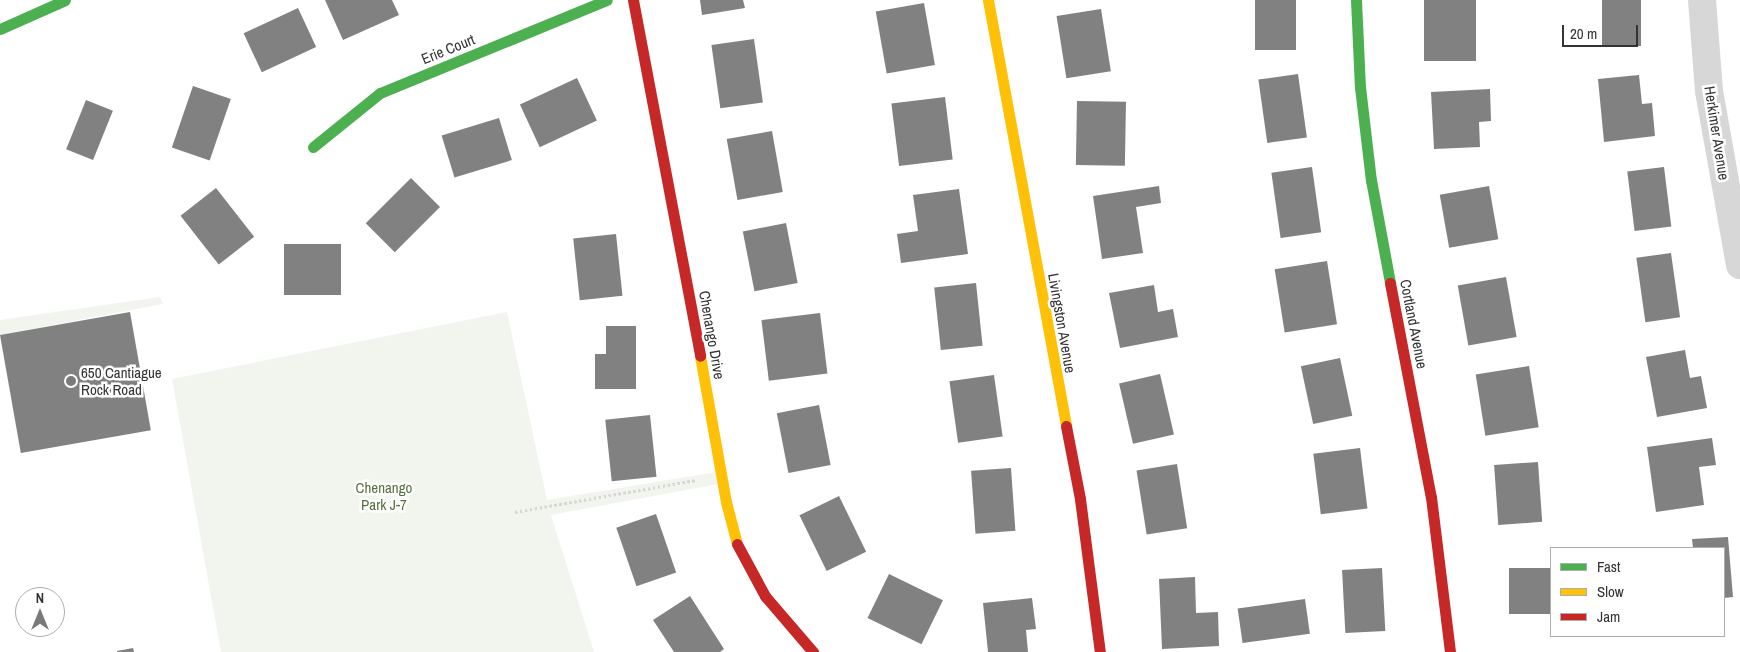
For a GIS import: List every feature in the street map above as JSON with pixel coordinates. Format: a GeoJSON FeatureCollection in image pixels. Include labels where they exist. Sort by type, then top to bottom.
{"type":"FeatureCollection","features":[{"type":"Feature","properties":{"kind":"street"},"geometry":{"type":"LineString","coordinates":[[0,29],[65,0]]}},
{"type":"Feature","properties":{"kind":"street","name":"Erie Court"},"geometry":{"type":"LineString","coordinates":[[313,147],[380,93],[608,0]]}},
{"type":"Feature","properties":{"kind":"street","name":"Chenango Drive"},"geometry":{"type":"LineString","coordinates":[[633,0],[664,151],[721,476],[737,544],[765,596],[813,652]]}},
{"type":"Feature","properties":{"kind":"street","name":"Livingston Avenue"},"geometry":{"type":"LineString","coordinates":[[988,0],[1080,499],[1100,652]]}},
{"type":"Feature","properties":{"kind":"street","name":"Cortland Avenue"},"geometry":{"type":"LineString","coordinates":[[1356,0],[1360,87],[1371,180],[1431,497],[1450,652]]}},
{"type":"Feature","properties":{"kind":"street","name":"Herkimer Avenue"},"geometry":{"type":"LineString","coordinates":[[1702,0],[1709,91],[1740,265]]}},
{"type":"Feature","properties":{"kind":"path"},"geometry":{"type":"LineString","coordinates":[[515,512],[721,476]]}},
{"type":"Feature","properties":{"kind":"green space"},"geometry":{"type":"Polygon","coordinates":[[[160,297],[163,304],[0,335],[0,320],[160,297]]]}},
{"type":"Feature","properties":{"kind":"green space","name":"Chenango Park J-7"},"geometry":{"type":"Polygon","coordinates":[[[507,312],[547,500],[716,472],[718,484],[551,515],[594,652],[221,652],[172,379],[507,312]]]}},
{"type":"Feature","properties":{"kind":"building"},"geometry":{"type":"Polygon","coordinates":[[[325,0],[392,0],[399,15],[343,40],[325,0]]]}},
{"type":"Feature","properties":{"kind":"building"},"geometry":{"type":"Polygon","coordinates":[[[700,0],[743,0],[745,8],[702,15],[700,0]]]}},
{"type":"Feature","properties":{"kind":"building"},"geometry":{"type":"Polygon","coordinates":[[[1255,0],[1296,0],[1296,50],[1255,50],[1255,0]]]}},
{"type":"Feature","properties":{"kind":"building"},"geometry":{"type":"Polygon","coordinates":[[[1424,0],[1476,0],[1476,61],[1424,61],[1424,0]]]}},
{"type":"Feature","properties":{"kind":"building"},"geometry":{"type":"Polygon","coordinates":[[[1602,0],[1641,0],[1641,46],[1602,46],[1602,0]]]}},
{"type":"Feature","properties":{"kind":"building"},"geometry":{"type":"Polygon","coordinates":[[[924,3],[935,65],[887,74],[876,12],[924,3]]]}},
{"type":"Feature","properties":{"kind":"building"},"geometry":{"type":"Polygon","coordinates":[[[298,8],[316,47],[262,72],[244,33],[298,8]]]}},
{"type":"Feature","properties":{"kind":"building"},"geometry":{"type":"Polygon","coordinates":[[[1101,9],[1111,71],[1066,78],[1057,16],[1101,9]]]}},
{"type":"Feature","properties":{"kind":"building"},"geometry":{"type":"Polygon","coordinates":[[[754,39],[763,102],[720,108],[711,45],[754,39]]]}},
{"type":"Feature","properties":{"kind":"building"},"geometry":{"type":"Polygon","coordinates":[[[1298,74],[1307,137],[1267,143],[1258,80],[1298,74]]]}},
{"type":"Feature","properties":{"kind":"building"},"geometry":{"type":"Polygon","coordinates":[[[1639,75],[1642,104],[1652,103],[1655,136],[1604,142],[1598,79],[1639,75]]]}},
{"type":"Feature","properties":{"kind":"building"},"geometry":{"type":"Polygon","coordinates":[[[577,78],[597,121],[540,147],[520,105],[577,78]]]}},
{"type":"Feature","properties":{"kind":"building"},"geometry":{"type":"Polygon","coordinates":[[[193,86],[231,99],[210,160],[172,147],[193,86]]]}},
{"type":"Feature","properties":{"kind":"building"},"geometry":{"type":"Polygon","coordinates":[[[1490,89],[1491,121],[1479,122],[1480,147],[1434,149],[1431,92],[1490,89]]]}},
{"type":"Feature","properties":{"kind":"building"},"geometry":{"type":"Polygon","coordinates":[[[945,97],[953,160],[899,166],[891,104],[945,97]]]}},
{"type":"Feature","properties":{"kind":"building"},"geometry":{"type":"Polygon","coordinates":[[[86,100],[113,111],[93,160],[66,149],[86,100]]]}},
{"type":"Feature","properties":{"kind":"building"},"geometry":{"type":"Polygon","coordinates":[[[1077,101],[1126,102],[1125,166],[1076,165],[1077,101]]]}},
{"type":"Feature","properties":{"kind":"building"},"geometry":{"type":"Polygon","coordinates":[[[499,118],[512,160],[454,178],[442,136],[499,118]]]}},
{"type":"Feature","properties":{"kind":"building"},"geometry":{"type":"Polygon","coordinates":[[[772,131],[783,192],[737,200],[727,139],[772,131]]]}},
{"type":"Feature","properties":{"kind":"building"},"geometry":{"type":"Polygon","coordinates":[[[1312,167],[1321,232],[1281,238],[1271,173],[1312,167]]]}},
{"type":"Feature","properties":{"kind":"building"},"geometry":{"type":"Polygon","coordinates":[[[1664,167],[1671,227],[1635,231],[1627,172],[1664,167]]]}},
{"type":"Feature","properties":{"kind":"building"},"geometry":{"type":"Polygon","coordinates":[[[411,178],[440,207],[395,252],[366,223],[411,178]]]}},
{"type":"Feature","properties":{"kind":"building"},"geometry":{"type":"Polygon","coordinates":[[[1159,186],[1161,203],[1136,207],[1143,253],[1102,259],[1093,196],[1159,186]]]}},
{"type":"Feature","properties":{"kind":"building"},"geometry":{"type":"Polygon","coordinates":[[[1489,186],[1498,239],[1449,248],[1440,195],[1489,186]]]}},
{"type":"Feature","properties":{"kind":"building"},"geometry":{"type":"Polygon","coordinates":[[[216,188],[254,237],[219,265],[181,216],[216,188]]]}},
{"type":"Feature","properties":{"kind":"building"},"geometry":{"type":"Polygon","coordinates":[[[959,189],[968,254],[901,263],[897,234],[918,231],[913,195],[959,189]]]}},
{"type":"Feature","properties":{"kind":"building"},"geometry":{"type":"Polygon","coordinates":[[[786,223],[798,283],[754,291],[743,231],[786,223]]]}},
{"type":"Feature","properties":{"kind":"building"},"geometry":{"type":"Polygon","coordinates":[[[616,234],[622,296],[580,300],[573,238],[616,234]]]}},
{"type":"Feature","properties":{"kind":"building"},"geometry":{"type":"Polygon","coordinates":[[[284,244],[341,244],[341,295],[284,295],[284,244]]]}},
{"type":"Feature","properties":{"kind":"building"},"geometry":{"type":"Polygon","coordinates":[[[1671,253],[1680,317],[1645,322],[1636,258],[1671,253]]]}},
{"type":"Feature","properties":{"kind":"building"},"geometry":{"type":"Polygon","coordinates":[[[1327,261],[1337,324],[1285,333],[1275,269],[1327,261]]]}},
{"type":"Feature","properties":{"kind":"building"},"geometry":{"type":"Polygon","coordinates":[[[1506,277],[1517,337],[1468,346],[1458,286],[1506,277]]]}},
{"type":"Feature","properties":{"kind":"building"},"geometry":{"type":"Polygon","coordinates":[[[976,283],[983,346],[941,350],[934,287],[976,283]]]}},
{"type":"Feature","properties":{"kind":"building"},"geometry":{"type":"Polygon","coordinates":[[[1154,285],[1158,312],[1173,309],[1178,337],[1120,348],[1109,293],[1154,285]]]}},
{"type":"Feature","properties":{"kind":"building","name":"650 Cantiague Rock Road"},"geometry":{"type":"Polygon","coordinates":[[[130,312],[151,430],[21,453],[0,335],[130,312]]]}},
{"type":"Feature","properties":{"kind":"building"},"geometry":{"type":"Polygon","coordinates":[[[820,313],[827,374],[769,381],[761,320],[820,313]]]}},
{"type":"Feature","properties":{"kind":"building"},"geometry":{"type":"Polygon","coordinates":[[[606,326],[636,326],[636,389],[595,389],[595,354],[606,354],[606,326]]]}},
{"type":"Feature","properties":{"kind":"building"},"geometry":{"type":"Polygon","coordinates":[[[1685,350],[1690,378],[1701,376],[1707,408],[1657,417],[1646,357],[1685,350]]]}},
{"type":"Feature","properties":{"kind":"building"},"geometry":{"type":"Polygon","coordinates":[[[1340,358],[1352,416],[1313,424],[1301,366],[1340,358]]]}},
{"type":"Feature","properties":{"kind":"building"},"geometry":{"type":"Polygon","coordinates":[[[1529,366],[1539,427],[1485,436],[1476,374],[1529,366]]]}},
{"type":"Feature","properties":{"kind":"building"},"geometry":{"type":"Polygon","coordinates":[[[1160,374],[1174,434],[1133,444],[1119,383],[1160,374]]]}},
{"type":"Feature","properties":{"kind":"building"},"geometry":{"type":"Polygon","coordinates":[[[994,375],[1003,436],[958,443],[949,381],[994,375]]]}},
{"type":"Feature","properties":{"kind":"building"},"geometry":{"type":"Polygon","coordinates":[[[819,405],[831,465],[788,473],[777,413],[819,405]]]}},
{"type":"Feature","properties":{"kind":"building"},"geometry":{"type":"Polygon","coordinates":[[[650,415],[656,477],[612,481],[605,420],[650,415]]]}},
{"type":"Feature","properties":{"kind":"building"},"geometry":{"type":"Polygon","coordinates":[[[1712,438],[1716,465],[1699,467],[1704,505],[1656,512],[1647,447],[1712,438]]]}},
{"type":"Feature","properties":{"kind":"building"},"geometry":{"type":"Polygon","coordinates":[[[1360,448],[1367,509],[1321,514],[1313,454],[1360,448]]]}},
{"type":"Feature","properties":{"kind":"building"},"geometry":{"type":"Polygon","coordinates":[[[1538,462],[1542,522],[1498,525],[1494,465],[1538,462]]]}},
{"type":"Feature","properties":{"kind":"building"},"geometry":{"type":"Polygon","coordinates":[[[1177,464],[1187,528],[1147,535],[1137,470],[1177,464]]]}},
{"type":"Feature","properties":{"kind":"building"},"geometry":{"type":"Polygon","coordinates":[[[1011,468],[1015,531],[975,534],[971,471],[1011,468]]]}},
{"type":"Feature","properties":{"kind":"building"},"geometry":{"type":"Polygon","coordinates":[[[839,496],[866,552],[827,571],[799,515],[839,496]]]}},
{"type":"Feature","properties":{"kind":"building"},"geometry":{"type":"Polygon","coordinates":[[[656,514],[676,573],[636,586],[616,528],[656,514]]]}},
{"type":"Feature","properties":{"kind":"building"},"geometry":{"type":"Polygon","coordinates":[[[1728,537],[1733,597],[1725,598],[1725,547],[1693,547],[1692,539],[1728,537]]]}},
{"type":"Feature","properties":{"kind":"building"},"geometry":{"type":"Polygon","coordinates":[[[1382,568],[1385,631],[1345,633],[1342,570],[1382,568]]]}},
{"type":"Feature","properties":{"kind":"building"},"geometry":{"type":"Polygon","coordinates":[[[1509,568],[1550,568],[1550,614],[1509,614],[1509,568]]]}},
{"type":"Feature","properties":{"kind":"building"},"geometry":{"type":"Polygon","coordinates":[[[889,574],[943,600],[921,644],[868,618],[889,574]]]}},
{"type":"Feature","properties":{"kind":"building"},"geometry":{"type":"Polygon","coordinates":[[[1195,577],[1196,613],[1218,612],[1219,646],[1162,649],[1159,579],[1195,577]]]}},
{"type":"Feature","properties":{"kind":"building"},"geometry":{"type":"Polygon","coordinates":[[[690,596],[724,649],[720,652],[674,652],[653,620],[690,596]]]}},
{"type":"Feature","properties":{"kind":"building"},"geometry":{"type":"Polygon","coordinates":[[[1032,598],[1036,629],[1026,630],[1028,652],[988,652],[983,603],[1032,598]]]}},
{"type":"Feature","properties":{"kind":"building"},"geometry":{"type":"Polygon","coordinates":[[[1305,599],[1310,634],[1243,643],[1238,608],[1305,599]]]}},
{"type":"Feature","properties":{"kind":"building"},"geometry":{"type":"Polygon","coordinates":[[[133,648],[134,652],[117,652],[117,651],[133,648]]]}},
{"type":"Feature","properties":{"kind":"traffic: fast"},"geometry":{"type":"LineString","coordinates":[[0,29],[65,0]]}},
{"type":"Feature","properties":{"kind":"traffic: fast"},"geometry":{"type":"LineString","coordinates":[[313,147],[380,93],[607,0]]}},
{"type":"Feature","properties":{"kind":"traffic: fast"},"geometry":{"type":"LineString","coordinates":[[1356,0],[1360,87],[1371,180],[1390,283]]}},
{"type":"Feature","properties":{"kind":"traffic: slow"},"geometry":{"type":"LineString","coordinates":[[988,0],[1066,426]]}},
{"type":"Feature","properties":{"kind":"traffic: slow"},"geometry":{"type":"LineString","coordinates":[[700,356],[726,502],[737,544]]}},
{"type":"Feature","properties":{"kind":"traffic: jam"},"geometry":{"type":"LineString","coordinates":[[633,0],[700,356]]}},
{"type":"Feature","properties":{"kind":"traffic: jam"},"geometry":{"type":"LineString","coordinates":[[1390,283],[1431,497],[1450,652]]}},
{"type":"Feature","properties":{"kind":"traffic: jam"},"geometry":{"type":"LineString","coordinates":[[1066,426],[1080,499],[1100,652]]}},
{"type":"Feature","properties":{"kind":"traffic: jam"},"geometry":{"type":"LineString","coordinates":[[737,544],[765,596],[813,652]]}},
{"type":"Feature","properties":{"kind":"place","name":"650 Cantiague Rock Road"},"geometry":{"type":"Point","coordinates":[71,381]}}]}
